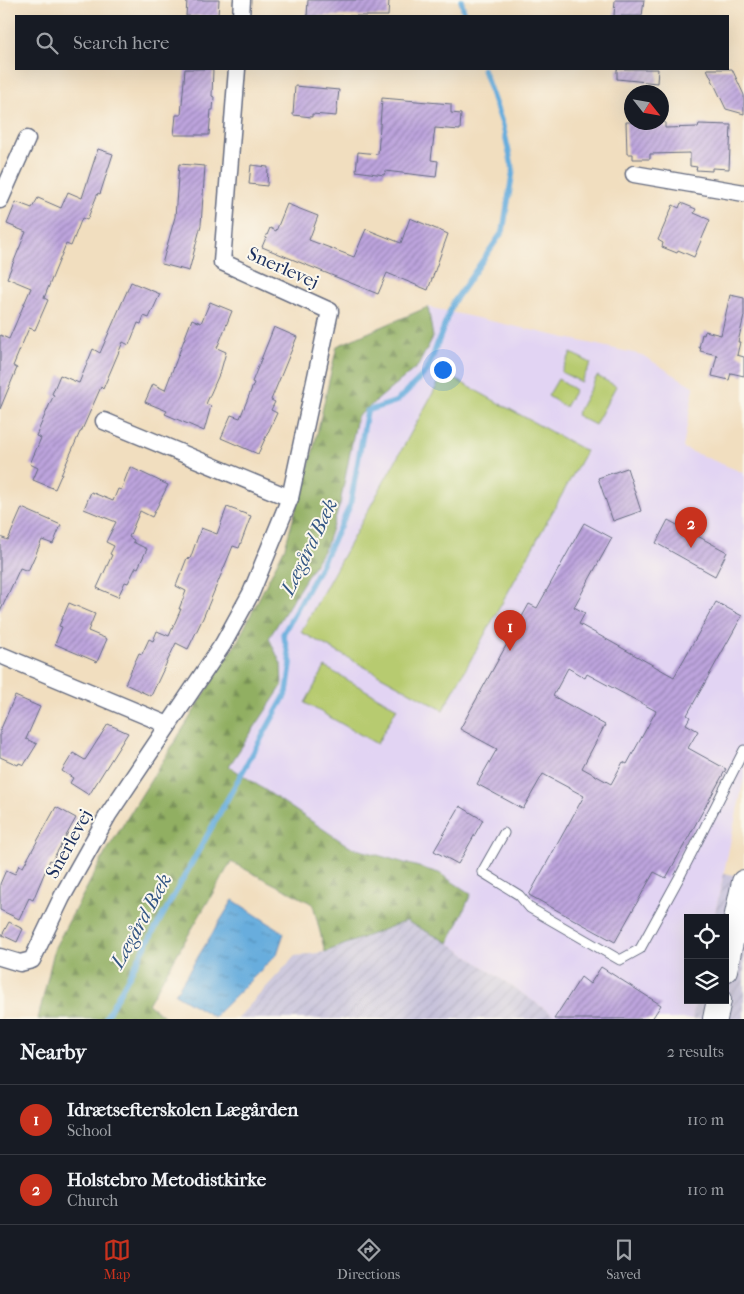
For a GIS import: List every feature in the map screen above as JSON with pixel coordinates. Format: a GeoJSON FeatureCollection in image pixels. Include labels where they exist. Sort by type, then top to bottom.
{"type":"FeatureCollection","features":[{"type":"Feature","properties":{"kind":"street"},"geometry":{"type":"LineString","coordinates":[[241,15],[242,0]]}},
{"type":"Feature","properties":{"kind":"street","name":"Snerlevej"},"geometry":{"type":"LineString","coordinates":[[0,957],[20,963],[32,960],[62,897],[108,815],[223,644],[246,601],[290,498],[330,311],[222,262],[237,70]]}},
{"type":"Feature","properties":{"kind":"street"},"geometry":{"type":"LineString","coordinates":[[0,200],[27,139]]}},
{"type":"Feature","properties":{"kind":"street"},"geometry":{"type":"LineString","coordinates":[[634,174],[744,193]]}},
{"type":"Feature","properties":{"kind":"street"},"geometry":{"type":"LineString","coordinates":[[104,421],[290,498]]}},
{"type":"Feature","properties":{"kind":"street"},"geometry":{"type":"LineString","coordinates":[[3,656],[168,725]]}},
{"type":"Feature","properties":{"kind":"street"},"geometry":{"type":"LineString","coordinates":[[727,959],[744,882]]}},
{"type":"Feature","properties":{"kind":"street"},"geometry":{"type":"LineString","coordinates":[[715,1019],[718,1004]]}},
{"type":"Feature","properties":{"kind":"lane"},"geometry":{"type":"LineString","coordinates":[[504,833],[482,872],[520,895],[530,908],[620,960],[640,949],[680,876],[744,750]]}},
{"type":"Feature","properties":{"kind":"shaded area"},"geometry":{"type":"Polygon","coordinates":[[[428,307],[642,355],[694,387],[683,448],[744,473],[744,779],[715,914],[684,914],[684,1004],[695,1004],[692,1019],[559,1019],[449,943],[471,894],[439,873],[350,847],[229,766],[282,686],[281,664],[269,638],[326,546],[340,504],[357,417],[418,366],[433,337],[428,307]]]}},
{"type":"Feature","properties":{"kind":"shaded area"},"geometry":{"type":"Polygon","coordinates":[[[724,873],[744,877],[744,1019],[692,1019],[695,1004],[729,1004],[729,914],[715,914],[724,873]]]}},
{"type":"Feature","properties":{"kind":"shaded area"},"geometry":{"type":"Polygon","coordinates":[[[406,921],[449,943],[559,1019],[237,1019],[295,956],[325,952],[406,921]]]}},
{"type":"Feature","properties":{"kind":"green space"},"geometry":{"type":"Polygon","coordinates":[[[428,307],[433,337],[418,366],[357,417],[340,504],[326,546],[269,638],[281,664],[282,686],[229,766],[350,847],[439,873],[471,894],[449,943],[406,921],[325,952],[313,904],[231,862],[148,1004],[168,1019],[38,1019],[55,947],[106,852],[237,642],[285,547],[313,451],[337,346],[428,307]]]}},
{"type":"Feature","properties":{"kind":"green space"},"geometry":{"type":"Polygon","coordinates":[[[571,353],[591,363],[581,382],[561,372],[571,353]]]}},
{"type":"Feature","properties":{"kind":"green space"},"geometry":{"type":"Polygon","coordinates":[[[444,373],[586,451],[443,710],[301,632],[444,373]]]}},
{"type":"Feature","properties":{"kind":"green space"},"geometry":{"type":"Polygon","coordinates":[[[597,376],[616,386],[595,425],[576,415],[597,376]]]}},
{"type":"Feature","properties":{"kind":"green space"},"geometry":{"type":"Polygon","coordinates":[[[558,379],[575,390],[565,407],[548,396],[558,379]]]}},
{"type":"Feature","properties":{"kind":"green space"},"geometry":{"type":"Polygon","coordinates":[[[325,667],[397,708],[377,744],[305,703],[325,667]]]}},
{"type":"Feature","properties":{"kind":"water"},"geometry":{"type":"Polygon","coordinates":[[[233,900],[284,933],[277,954],[214,1017],[175,994],[233,900]]]}},
{"type":"Feature","properties":{"kind":"building"},"geometry":{"type":"Polygon","coordinates":[[[187,0],[219,0],[218,15],[186,15],[187,0]]]}},
{"type":"Feature","properties":{"kind":"building"},"geometry":{"type":"Polygon","coordinates":[[[308,0],[389,0],[388,15],[307,15],[308,0]]]}},
{"type":"Feature","properties":{"kind":"building"},"geometry":{"type":"Polygon","coordinates":[[[615,0],[644,0],[642,15],[614,15],[615,0]]]}},
{"type":"Feature","properties":{"kind":"building"},"geometry":{"type":"Polygon","coordinates":[[[732,69],[744,95],[744,114],[726,109],[707,70],[732,69]]]}},
{"type":"Feature","properties":{"kind":"building"},"geometry":{"type":"Polygon","coordinates":[[[185,70],[213,70],[212,96],[214,97],[209,135],[174,135],[176,115],[181,115],[185,70]]]}},
{"type":"Feature","properties":{"kind":"building"},"geometry":{"type":"Polygon","coordinates":[[[617,70],[658,70],[657,83],[617,79],[617,70]]]}},
{"type":"Feature","properties":{"kind":"building"},"geometry":{"type":"Polygon","coordinates":[[[295,86],[339,90],[336,116],[312,114],[312,117],[293,115],[295,86]]]}},
{"type":"Feature","properties":{"kind":"building"},"geometry":{"type":"Polygon","coordinates":[[[382,98],[451,104],[451,113],[461,114],[460,130],[435,128],[431,160],[438,161],[436,177],[385,171],[384,175],[356,171],[358,152],[378,154],[382,98]]]}},
{"type":"Feature","properties":{"kind":"building"},"geometry":{"type":"Polygon","coordinates":[[[699,124],[731,125],[729,169],[712,168],[712,171],[696,170],[697,167],[690,166],[690,153],[650,154],[650,159],[633,159],[633,154],[627,154],[626,130],[669,130],[669,128],[698,127],[699,124]]]}},
{"type":"Feature","properties":{"kind":"building"},"geometry":{"type":"Polygon","coordinates":[[[98,149],[113,154],[100,194],[98,193],[87,220],[82,218],[71,246],[66,244],[44,298],[48,300],[35,330],[29,328],[13,366],[17,368],[0,409],[0,335],[9,339],[31,288],[7,278],[26,232],[7,224],[16,202],[32,208],[38,198],[61,208],[68,192],[82,198],[98,149]]]}},
{"type":"Feature","properties":{"kind":"building"},"geometry":{"type":"Polygon","coordinates":[[[179,164],[205,166],[201,225],[189,271],[162,264],[175,217],[179,164]]]}},
{"type":"Feature","properties":{"kind":"building"},"geometry":{"type":"Polygon","coordinates":[[[251,165],[268,167],[267,186],[249,184],[251,165]]]}},
{"type":"Feature","properties":{"kind":"building"},"geometry":{"type":"Polygon","coordinates":[[[681,203],[696,209],[694,213],[710,220],[694,257],[678,250],[677,253],[662,247],[663,243],[658,240],[673,205],[679,208],[681,203]]]}},
{"type":"Feature","properties":{"kind":"building"},"geometry":{"type":"Polygon","coordinates":[[[287,204],[318,216],[309,240],[354,257],[366,229],[401,243],[410,218],[448,234],[428,290],[387,273],[378,294],[262,247],[270,228],[276,231],[287,204]]]}},
{"type":"Feature","properties":{"kind":"building"},"geometry":{"type":"Polygon","coordinates":[[[131,282],[160,294],[149,318],[144,316],[141,324],[138,323],[129,345],[123,342],[103,389],[101,387],[55,489],[33,480],[38,468],[30,464],[41,438],[36,436],[54,395],[52,394],[60,375],[79,383],[93,349],[100,353],[131,282]]]}},
{"type":"Feature","properties":{"kind":"building"},"geometry":{"type":"Polygon","coordinates":[[[730,295],[744,298],[744,316],[737,355],[744,357],[744,376],[731,373],[729,380],[712,376],[717,355],[700,351],[701,348],[699,348],[702,334],[704,335],[705,331],[721,335],[730,295]]]}},
{"type":"Feature","properties":{"kind":"building"},"geometry":{"type":"Polygon","coordinates":[[[210,302],[232,311],[217,348],[226,352],[221,370],[206,404],[211,406],[204,431],[165,414],[167,411],[145,402],[153,384],[165,390],[192,319],[201,323],[210,302]]]}},
{"type":"Feature","properties":{"kind":"building"},"geometry":{"type":"Polygon","coordinates":[[[274,327],[297,337],[271,400],[275,402],[271,410],[277,413],[258,454],[221,438],[231,415],[240,418],[274,327]]]}},
{"type":"Feature","properties":{"kind":"building"},"geometry":{"type":"Polygon","coordinates":[[[130,467],[168,485],[152,517],[140,511],[129,537],[134,540],[133,542],[147,549],[138,568],[136,567],[128,583],[125,582],[118,597],[97,588],[112,555],[110,554],[114,546],[106,542],[116,522],[84,509],[91,492],[113,501],[118,489],[121,490],[130,467]]]}},
{"type":"Feature","properties":{"kind":"building"},"geometry":{"type":"Polygon","coordinates":[[[627,468],[641,511],[613,521],[598,478],[627,468]]]}},
{"type":"Feature","properties":{"kind":"building"},"geometry":{"type":"Polygon","coordinates":[[[227,507],[251,516],[239,548],[233,546],[188,649],[176,643],[151,696],[125,684],[139,653],[142,654],[149,639],[153,641],[157,631],[169,636],[181,609],[179,609],[186,591],[176,586],[187,558],[190,559],[201,528],[217,534],[227,507]]]}},
{"type":"Feature","properties":{"kind":"building"},"geometry":{"type":"Polygon","coordinates":[[[22,508],[61,525],[53,544],[42,540],[28,571],[20,568],[0,612],[0,537],[8,540],[22,508]]]}},
{"type":"Feature","properties":{"kind":"building"},"geometry":{"type":"Polygon","coordinates":[[[668,520],[727,552],[715,576],[656,543],[668,520]]]}},
{"type":"Feature","properties":{"kind":"building"},"geometry":{"type":"Polygon","coordinates":[[[584,523],[612,538],[574,607],[585,613],[579,624],[674,677],[716,602],[742,616],[687,715],[690,717],[686,724],[698,731],[688,748],[726,769],[666,878],[654,872],[615,942],[529,895],[584,796],[543,774],[523,809],[477,784],[497,749],[460,729],[529,604],[537,608],[584,523]],[[568,668],[553,696],[605,725],[582,768],[611,784],[623,762],[627,764],[656,711],[587,674],[585,678],[568,668]]]}},
{"type":"Feature","properties":{"kind":"building"},"geometry":{"type":"Polygon","coordinates":[[[69,603],[95,614],[88,631],[107,639],[97,662],[55,644],[62,627],[59,626],[69,603]]]}},
{"type":"Feature","properties":{"kind":"building"},"geometry":{"type":"Polygon","coordinates":[[[15,696],[40,707],[26,739],[37,744],[24,765],[19,763],[18,765],[0,757],[0,731],[15,696]]]}},
{"type":"Feature","properties":{"kind":"building"},"geometry":{"type":"Polygon","coordinates":[[[108,724],[128,733],[89,795],[70,783],[73,778],[62,771],[73,753],[85,760],[108,724]]]}},
{"type":"Feature","properties":{"kind":"building"},"geometry":{"type":"Polygon","coordinates":[[[460,806],[483,820],[458,864],[434,851],[460,806]]]}},
{"type":"Feature","properties":{"kind":"building"},"geometry":{"type":"Polygon","coordinates":[[[56,807],[76,818],[52,861],[50,860],[33,900],[29,898],[19,919],[0,910],[0,884],[6,870],[15,874],[19,865],[23,867],[56,807]]]}},
{"type":"Feature","properties":{"kind":"building"},"geometry":{"type":"Polygon","coordinates":[[[9,922],[23,929],[17,942],[2,935],[9,922]]]}},
{"type":"Feature","properties":{"kind":"building"},"geometry":{"type":"Polygon","coordinates":[[[601,967],[661,1005],[652,1019],[554,1019],[581,977],[590,984],[601,967]]]}},
{"type":"Feature","properties":{"kind":"waterway","name":"Lægård Bæk"},"geometry":{"type":"LineString","coordinates":[[461,0],[465,15]]}},
{"type":"Feature","properties":{"kind":"waterway","name":"Lægård Bæk"},"geometry":{"type":"LineString","coordinates":[[105,1019],[287,692],[291,663],[283,634],[320,567],[350,506],[367,411],[397,401],[427,371],[453,303],[503,231],[513,170],[503,126],[483,70]]}},
{"type":"Feature","properties":{"kind":"place","name":"Holstebro Metodistkirke"},"geometry":{"type":"Point","coordinates":[691,548]}},
{"type":"Feature","properties":{"kind":"place","name":"Idrætsefterskolen Lægården"},"geometry":{"type":"Point","coordinates":[510,651]}}]}
